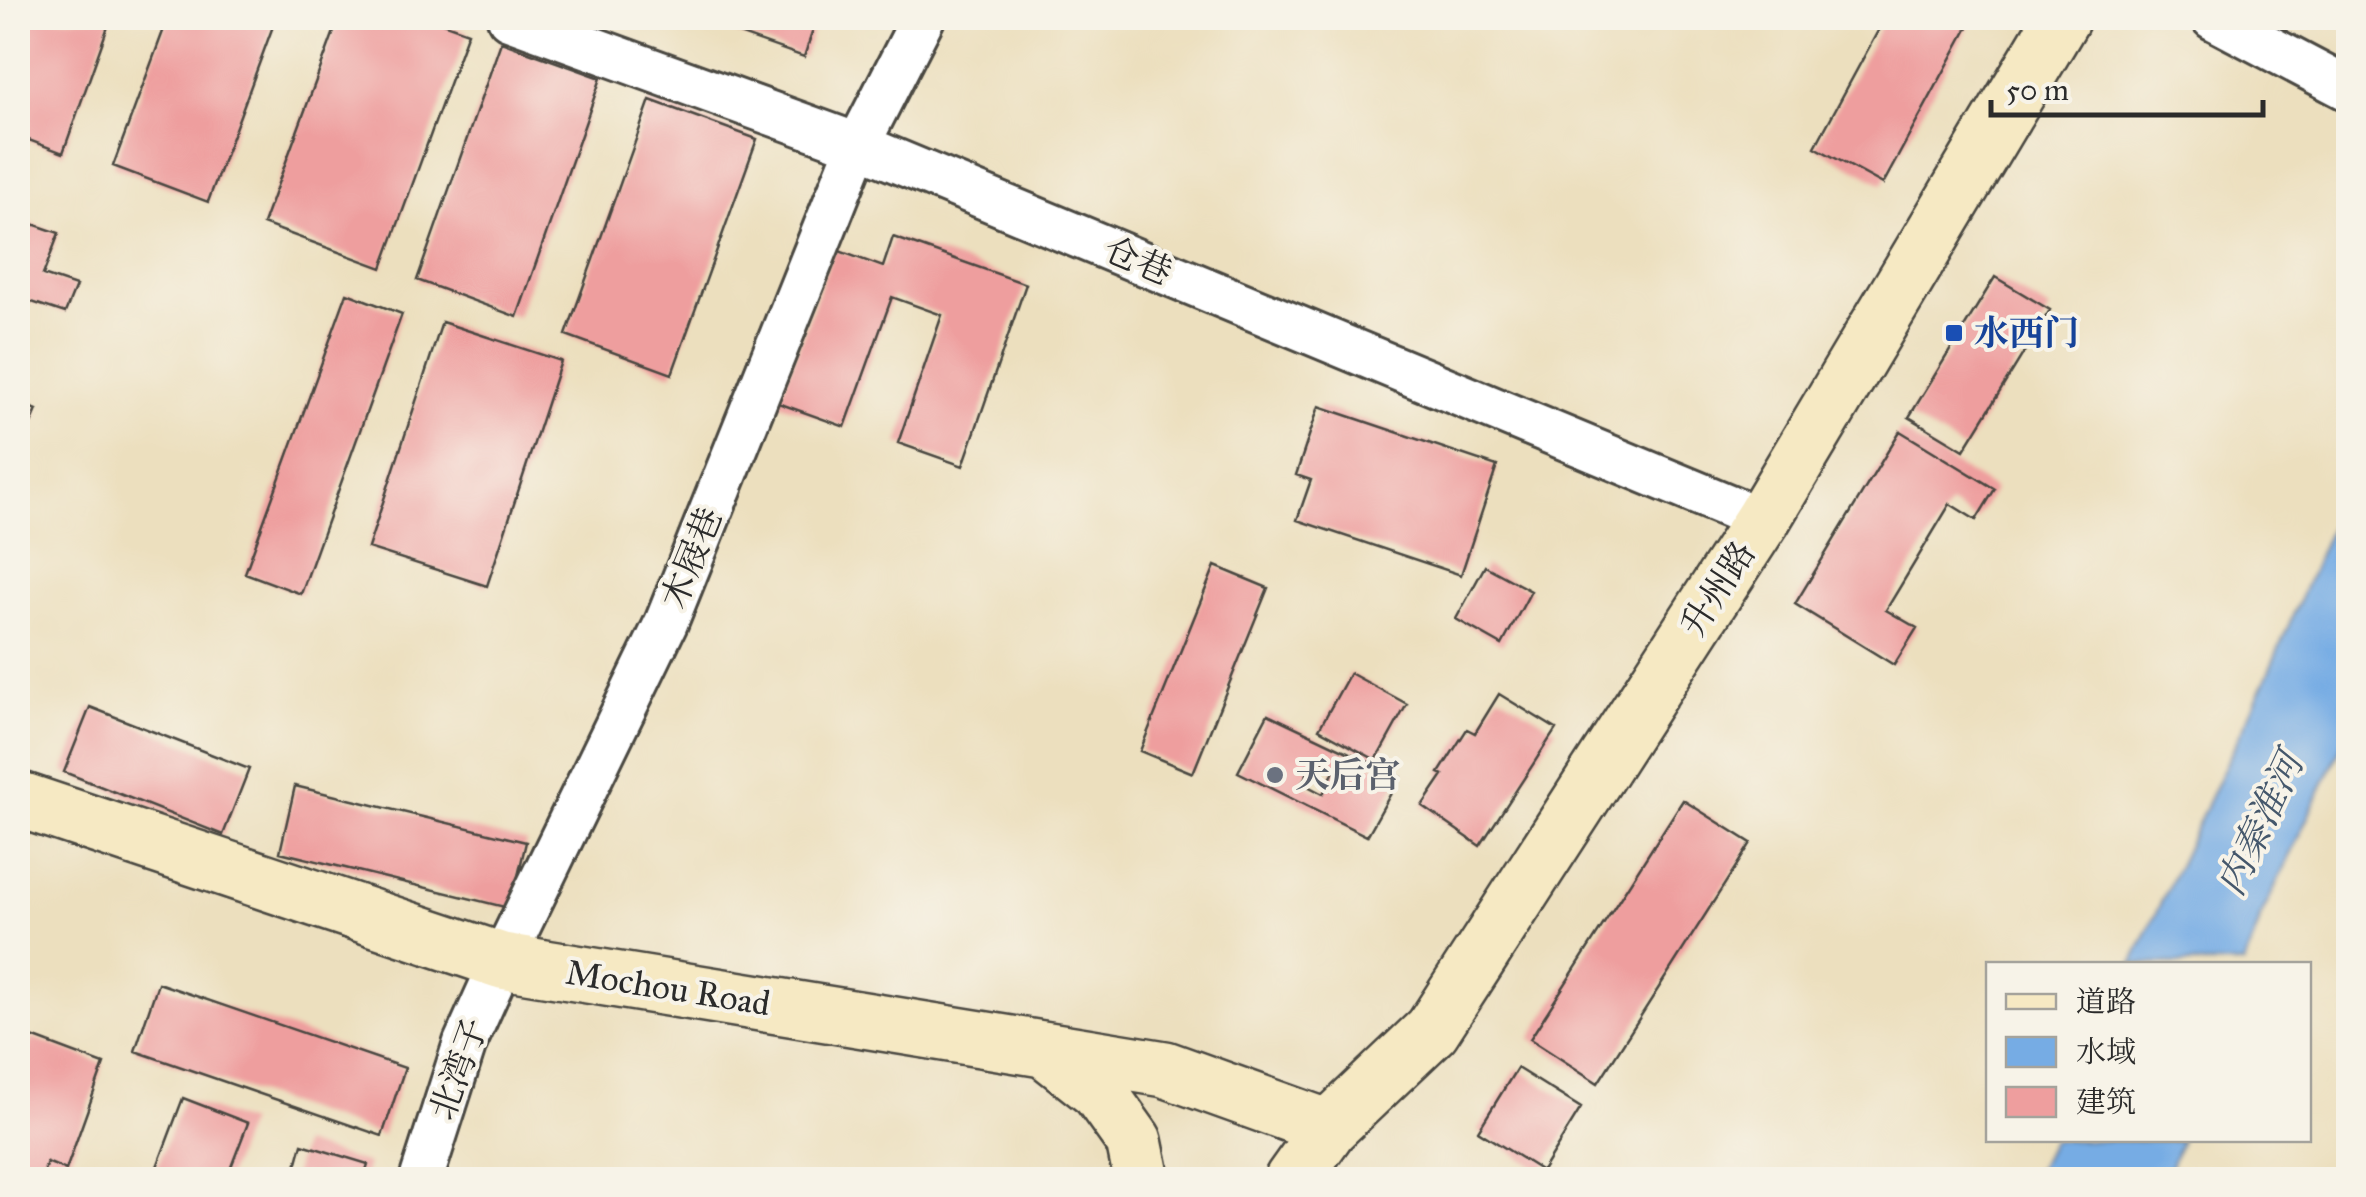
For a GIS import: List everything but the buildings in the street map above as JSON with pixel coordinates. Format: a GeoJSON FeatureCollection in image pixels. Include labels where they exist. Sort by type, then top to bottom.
{"type":"FeatureCollection","features":[{"type":"Feature","properties":{"kind":"main road","name":"升州路"},"geometry":{"type":"LineString","coordinates":[[1292,1180],[1329,1128],[1432,1030],[1762,520],[2062,18]]}},
{"type":"Feature","properties":{"kind":"main road","name":"Mochou Road"},"geometry":{"type":"LineString","coordinates":[[18,799],[502,961],[1165,1068],[1329,1128]]}},
{"type":"Feature","properties":{"kind":"main road"},"geometry":{"type":"LineString","coordinates":[[1045,1050],[1100,1092],[1134,1141],[1142,1180]]}},
{"type":"Feature","properties":{"kind":"street","name":"仓巷"},"geometry":{"type":"LineString","coordinates":[[509,18],[858,145],[1762,520]]}},
{"type":"Feature","properties":{"kind":"street","name":"木屐巷"},"geometry":{"type":"LineString","coordinates":[[502,961],[666,623],[858,145],[923,18]]}},
{"type":"Feature","properties":{"kind":"street"},"geometry":{"type":"LineString","coordinates":[[2213,18],[2348,89]]}},
{"type":"Feature","properties":{"kind":"street","name":"北湾子"},"geometry":{"type":"LineString","coordinates":[[421,1180],[466,1043],[502,961]]}},
{"type":"Feature","properties":{"kind":"water","name":"内秦淮河"},"geometry":{"type":"Polygon","coordinates":[[[2348,486],[2348,732],[2263,912],[2245,962],[2133,962],[2265,681],[2348,486]]]}},
{"type":"Feature","properties":{"kind":"water"},"geometry":{"type":"Polygon","coordinates":[[[2051,1142],[2180,1142],[2166,1179],[2033,1179],[2051,1142]]]}},
{"type":"Feature","properties":{"kind":"place","name":"水西门"},"geometry":{"type":"Point","coordinates":[1954,333]}},
{"type":"Feature","properties":{"kind":"place","name":"天后宫"},"geometry":{"type":"Point","coordinates":[1275,775]}}]}
